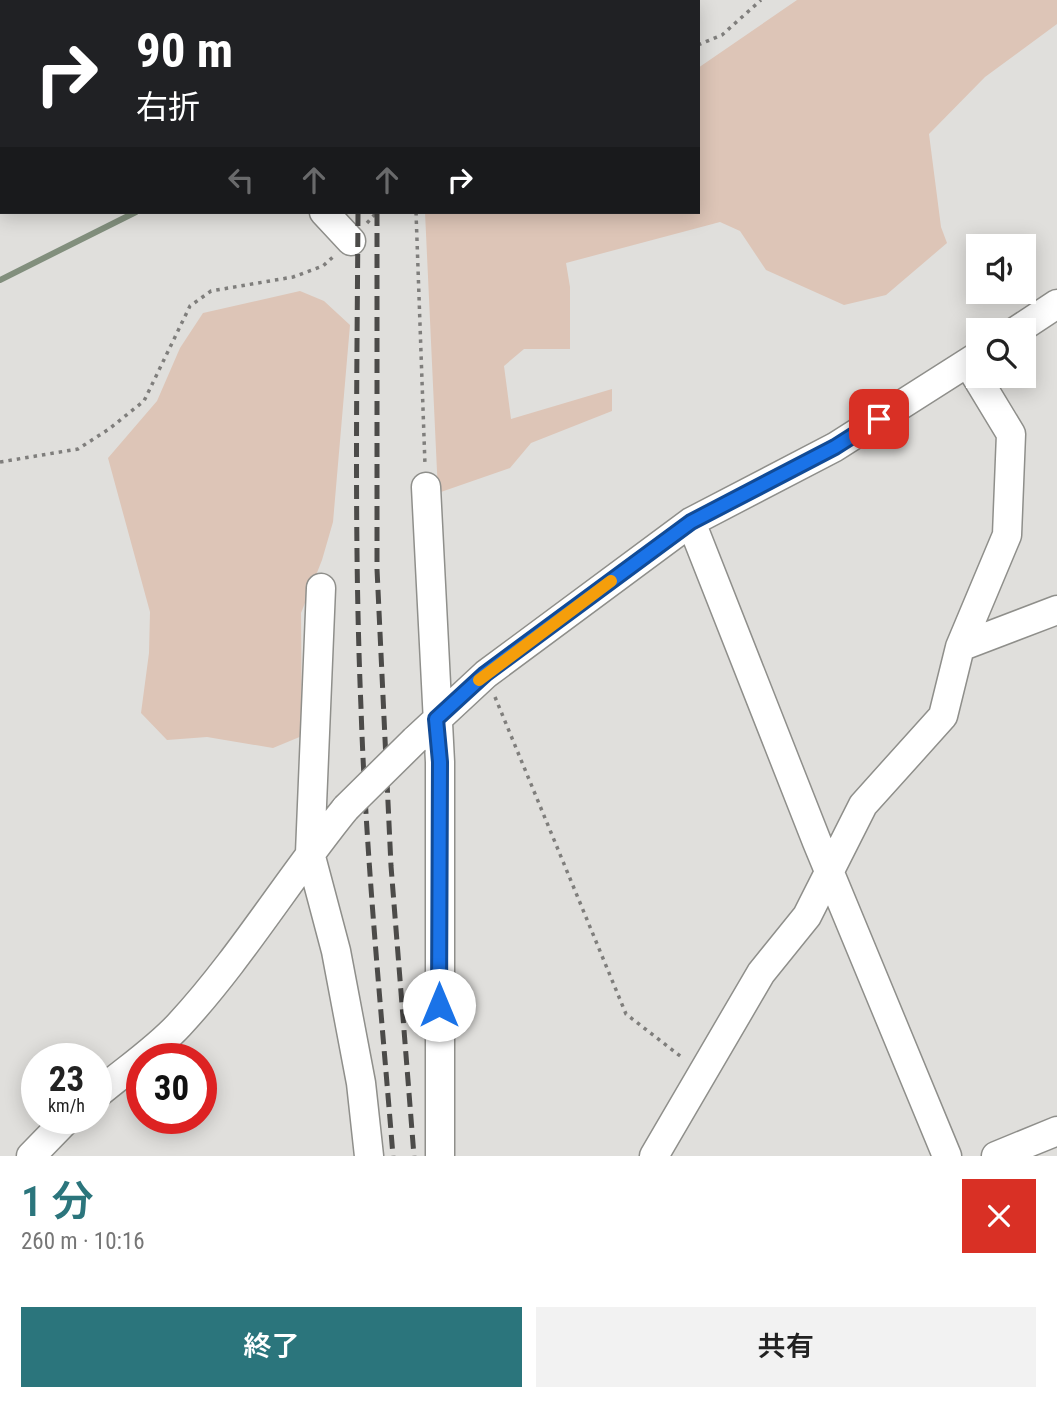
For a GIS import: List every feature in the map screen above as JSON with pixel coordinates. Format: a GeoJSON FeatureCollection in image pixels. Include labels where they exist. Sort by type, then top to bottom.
{"type":"FeatureCollection","features":[{"type":"Feature","properties":{"kind":"street"},"geometry":{"type":"LineString","coordinates":[[326,214],[351,241]]}},
{"type":"Feature","properties":{"kind":"street"},"geometry":{"type":"LineString","coordinates":[[1036,318],[1057,304]]}},
{"type":"Feature","properties":{"kind":"street"},"geometry":{"type":"LineString","coordinates":[[112,1082],[176,1028],[204,997],[346,808],[485,674],[691,522],[835,447],[966,363]]}},
{"type":"Feature","properties":{"kind":"street"},"geometry":{"type":"LineString","coordinates":[[654,1156],[761,973],[807,916],[863,806],[943,716],[960,647],[1007,535],[1010,434],[987,388]]}},
{"type":"Feature","properties":{"kind":"street"},"geometry":{"type":"LineString","coordinates":[[426,487],[440,762],[440,1156]]}},
{"type":"Feature","properties":{"kind":"street"},"geometry":{"type":"LineString","coordinates":[[691,522],[830,875],[947,1156]]}},
{"type":"Feature","properties":{"kind":"street"},"geometry":{"type":"LineString","coordinates":[[321,588],[310,853],[336,951],[361,1083],[369,1156]]}},
{"type":"Feature","properties":{"kind":"street"},"geometry":{"type":"LineString","coordinates":[[960,647],[1057,610]]}},
{"type":"Feature","properties":{"kind":"street"},"geometry":{"type":"LineString","coordinates":[[996,1156],[1057,1131]]}},
{"type":"Feature","properties":{"kind":"street"},"geometry":{"type":"LineString","coordinates":[[31,1156],[52,1134]]}},
{"type":"Feature","properties":{"kind":"path"},"geometry":{"type":"LineString","coordinates":[[700,44],[722,35],[761,0]]}},
{"type":"Feature","properties":{"kind":"path"},"geometry":{"type":"LineString","coordinates":[[0,462],[78,449],[109,429],[144,401],[190,306],[211,291],[293,277],[323,266],[375,214]]}},
{"type":"Feature","properties":{"kind":"path"},"geometry":{"type":"LineString","coordinates":[[416,214],[426,487]]}},
{"type":"Feature","properties":{"kind":"path"},"geometry":{"type":"LineString","coordinates":[[485,674],[626,1014],[702,1073]]}},
{"type":"Feature","properties":{"kind":"shaded area"},"geometry":{"type":"Polygon","coordinates":[[[797,0],[1057,0],[1057,24],[985,77],[929,134],[941,227],[947,243],[886,295],[844,305],[766,270],[740,231],[720,222],[566,263],[570,287],[570,349],[524,349],[504,366],[511,419],[612,389],[612,411],[531,443],[510,468],[438,493],[425,214],[700,214],[700,67],[797,0]]]}},
{"type":"Feature","properties":{"kind":"shaded area"},"geometry":{"type":"Polygon","coordinates":[[[300,291],[324,301],[350,325],[333,522],[322,560],[301,613],[302,736],[273,748],[207,737],[167,740],[141,713],[149,653],[150,612],[108,458],[157,401],[180,348],[203,313],[300,291]]]}},
{"type":"Feature","properties":{"kind":"waterway"},"geometry":{"type":"LineString","coordinates":[[0,280],[132,214]]}},
{"type":"Feature","properties":{"kind":"railway"},"geometry":{"type":"LineString","coordinates":[[358,214],[357,522],[363,764],[393,1156]]}},
{"type":"Feature","properties":{"kind":"railway"},"geometry":{"type":"LineString","coordinates":[[377,214],[377,569],[391,866],[414,1156]]}},
{"type":"Feature","properties":{"kind":"slow traffic"},"geometry":{"type":"LineString","coordinates":[[479,680],[611,581]]}},
{"type":"Feature","properties":{"kind":"route"},"geometry":{"type":"LineString","coordinates":[[439,1005],[440,762],[436,719],[485,674],[691,522],[835,447],[879,419]]}}]}
